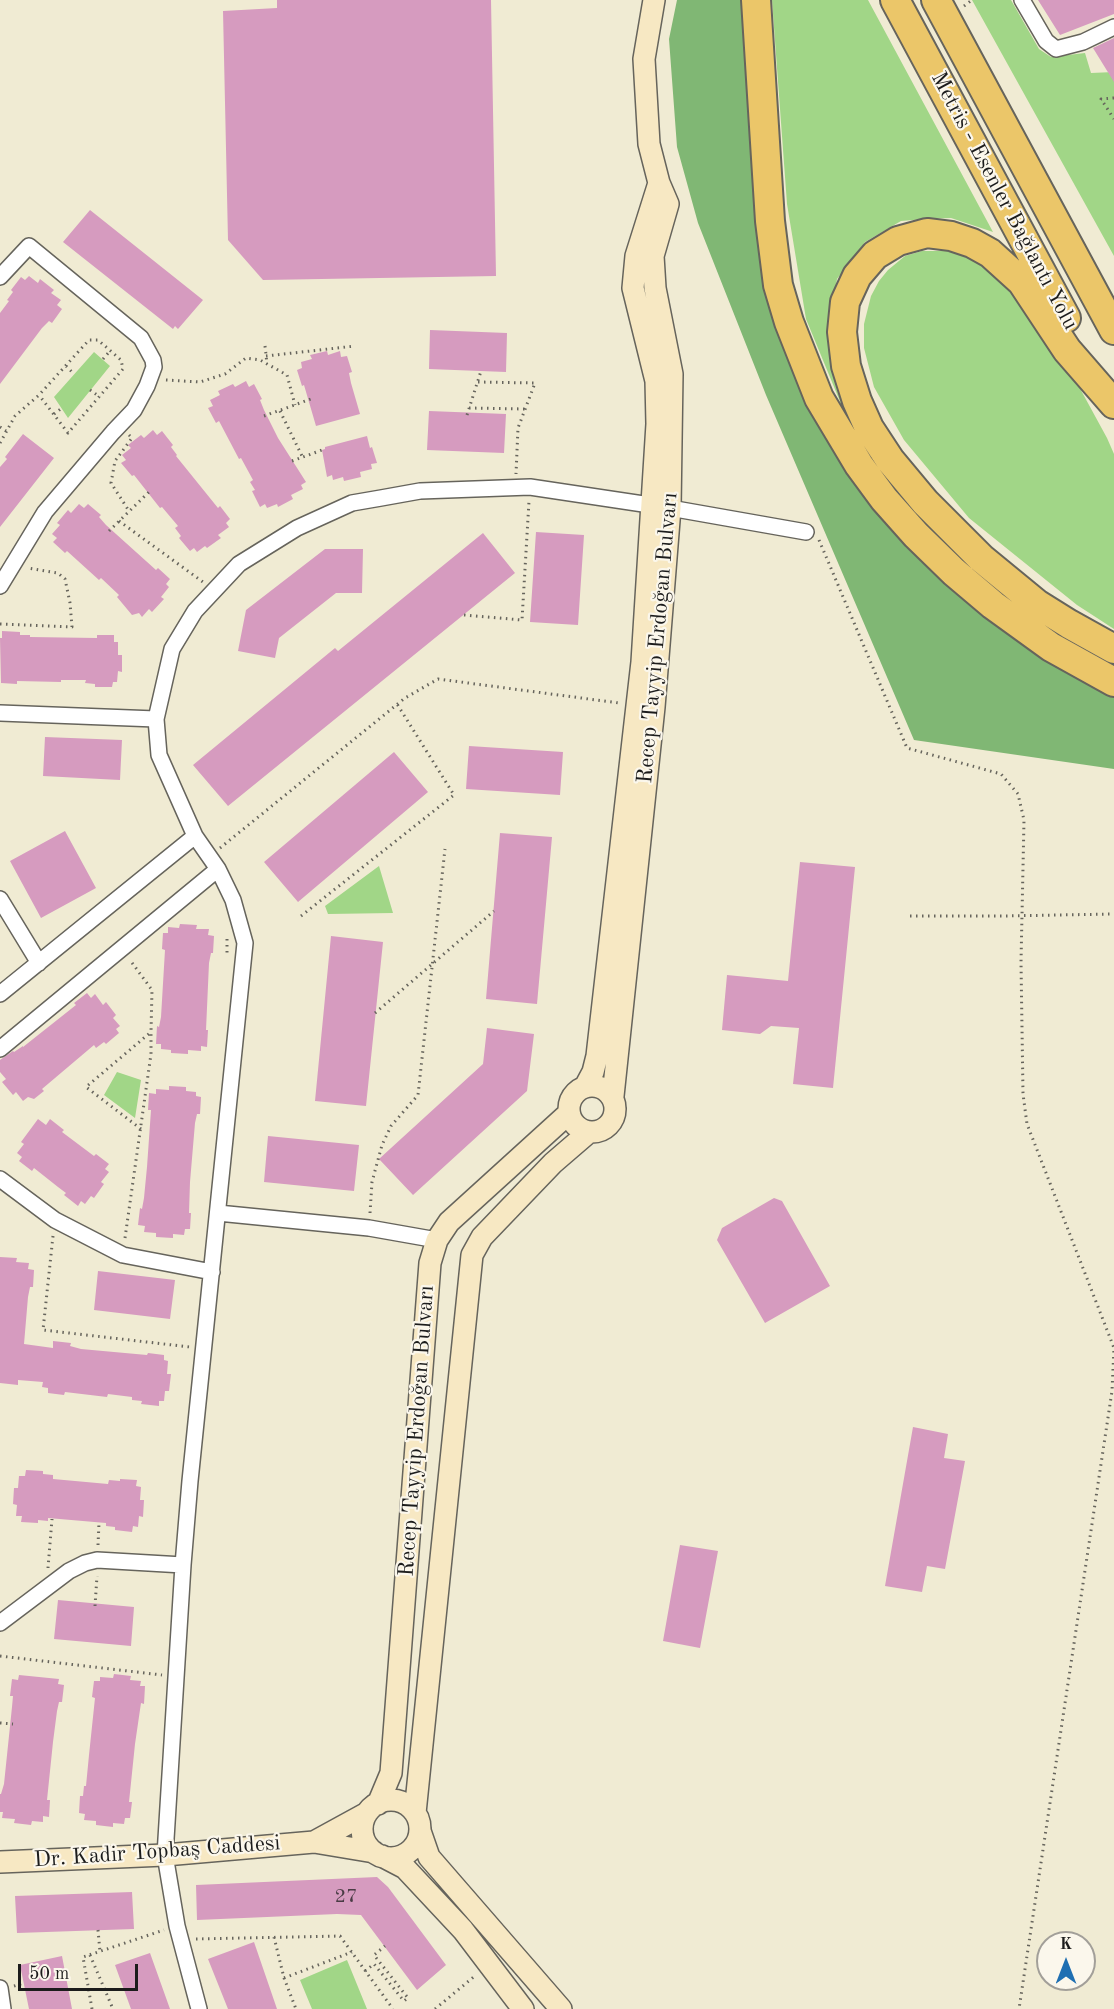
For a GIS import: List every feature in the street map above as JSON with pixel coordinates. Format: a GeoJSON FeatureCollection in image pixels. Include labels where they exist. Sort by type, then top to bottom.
{"type":"FeatureCollection","features":[{"type":"Feature","properties":{"kind":"highway"},"geometry":{"type":"LineString","coordinates":[[756,0],[770,221],[776,275],[789,322],[819,398],[859,465],[884,499],[946,565],[993,605],[1051,647],[1114,682]]}},
{"type":"Feature","properties":{"kind":"highway","name":"Metris - Esenler Bağlantı Yolu"},"geometry":{"type":"LineString","coordinates":[[895,0],[1058,304],[1114,403]]}},
{"type":"Feature","properties":{"kind":"highway","name":"Metris - Esenler Bağlantı Yolu"},"geometry":{"type":"LineString","coordinates":[[936,0],[1106,307],[1114,330]]}},
{"type":"Feature","properties":{"kind":"highway"},"geometry":{"type":"LineString","coordinates":[[1114,403],[1067,350],[1022,282],[990,253],[972,243],[951,236],[927,233],[898,241],[874,255],[856,276],[845,302],[842,332],[846,366],[856,401],[869,428],[890,460],[952,531],[990,566],[1037,604],[1114,649]]}},
{"type":"Feature","properties":{"kind":"street","name":"Recep Tayyip Erdoğan Bulvarı"},"geometry":{"type":"LineString","coordinates":[[585,1087],[593,1072],[597,1056],[661,506],[672,374],[655,288],[653,256],[668,204],[659,183],[649,144],[644,59],[654,0]]}},
{"type":"Feature","properties":{"kind":"street"},"geometry":{"type":"LineString","coordinates":[[1022,0],[1046,41],[1056,49],[1083,42],[1114,27]]}},
{"type":"Feature","properties":{"kind":"street","name":"Recep Tayyip Erdoğan Bulvarı"},"geometry":{"type":"LineString","coordinates":[[613,1096],[654,707],[661,506],[656,381],[633,288],[636,256],[659,183]]}},
{"type":"Feature","properties":{"kind":"street"},"geometry":{"type":"LineString","coordinates":[[0,277],[29,246],[141,338],[153,360],[154,367],[134,410],[45,512],[0,586]]}},
{"type":"Feature","properties":{"kind":"street"},"geometry":{"type":"LineString","coordinates":[[199,2009],[179,1933],[165,1855],[183,1565],[245,943],[233,900],[214,863],[195,836],[159,755],[156,718],[172,649],[195,610],[239,564],[297,528],[352,503],[420,491],[523,487],[661,506],[806,532]]}},
{"type":"Feature","properties":{"kind":"street"},"geometry":{"type":"LineString","coordinates":[[0,713],[156,718]]}},
{"type":"Feature","properties":{"kind":"street"},"geometry":{"type":"LineString","coordinates":[[0,994],[195,836]]}},
{"type":"Feature","properties":{"kind":"street"},"geometry":{"type":"LineString","coordinates":[[0,1049],[121,949],[214,863]]}},
{"type":"Feature","properties":{"kind":"street"},"geometry":{"type":"LineString","coordinates":[[0,899],[39,963]]}},
{"type":"Feature","properties":{"kind":"street"},"geometry":{"type":"LineString","coordinates":[[599,1086],[613,1096],[616,1104],[615,1113],[606,1128],[598,1132],[589,1132],[580,1129],[573,1122],[569,1113],[569,1103],[573,1094],[585,1087],[599,1086]]}},
{"type":"Feature","properties":{"kind":"street","name":"Recep Tayyip Erdoğan Bulvarı"},"geometry":{"type":"LineString","coordinates":[[373,1809],[391,1773],[430,1263],[437,1240],[449,1222],[569,1113]]}},
{"type":"Feature","properties":{"kind":"street","name":"Recep Tayyip Erdoğan Bulvarı"},"geometry":{"type":"LineString","coordinates":[[561,2009],[429,1857],[418,1822],[472,1255],[482,1237],[554,1163],[589,1132]]}},
{"type":"Feature","properties":{"kind":"street"},"geometry":{"type":"LineString","coordinates":[[0,1179],[55,1220],[123,1255],[212,1272]]}},
{"type":"Feature","properties":{"kind":"street"},"geometry":{"type":"LineString","coordinates":[[218,1213],[369,1228],[437,1240]]}},
{"type":"Feature","properties":{"kind":"street"},"geometry":{"type":"LineString","coordinates":[[0,1623],[69,1571],[85,1563],[97,1560],[183,1565]]}},
{"type":"Feature","properties":{"kind":"street"},"geometry":{"type":"LineString","coordinates":[[391,1800],[409,1806],[418,1822],[414,1847],[407,1853],[390,1858],[314,1842],[391,1800]]}},
{"type":"Feature","properties":{"kind":"street"},"geometry":{"type":"LineString","coordinates":[[373,1809],[363,1830],[368,1846],[405,1868],[463,1930],[524,2009]]}},
{"type":"Feature","properties":{"kind":"street","name":"Dr. Kadir Topbaş Caddesi"},"geometry":{"type":"LineString","coordinates":[[0,1862],[165,1855],[314,1842]]}},
{"type":"Feature","properties":{"kind":"street"},"geometry":{"type":"LineString","coordinates":[[0,1988],[3,2009]]}},
{"type":"Feature","properties":{"kind":"path"},"geometry":{"type":"LineString","coordinates":[[1114,98],[1101,99],[1114,119]]}},
{"type":"Feature","properties":{"kind":"path"},"geometry":{"type":"LineString","coordinates":[[0,443],[15,416],[39,395],[89,340],[98,340],[121,360],[123,369],[68,433],[39,395]]}},
{"type":"Feature","properties":{"kind":"path"},"geometry":{"type":"LineString","coordinates":[[265,346],[267,364]]}},
{"type":"Feature","properties":{"kind":"path"},"geometry":{"type":"LineString","coordinates":[[266,356],[355,346]]}},
{"type":"Feature","properties":{"kind":"path"},"geometry":{"type":"LineString","coordinates":[[103,359],[110,351]]}},
{"type":"Feature","properties":{"kind":"path"},"geometry":{"type":"LineString","coordinates":[[150,379],[200,382],[225,374],[246,358],[260,360],[288,375],[295,405]]}},
{"type":"Feature","properties":{"kind":"path"},"geometry":{"type":"LineString","coordinates":[[66,366],[74,374]]}},
{"type":"Feature","properties":{"kind":"path"},"geometry":{"type":"LineString","coordinates":[[467,415],[481,371]]}},
{"type":"Feature","properties":{"kind":"path"},"geometry":{"type":"LineString","coordinates":[[464,615],[522,620],[523,487],[518,428],[535,383],[478,382]]}},
{"type":"Feature","properties":{"kind":"path"},"geometry":{"type":"LineString","coordinates":[[90,390],[100,397]]}},
{"type":"Feature","properties":{"kind":"path"},"geometry":{"type":"LineString","coordinates":[[264,416],[311,399]]}},
{"type":"Feature","properties":{"kind":"path"},"geometry":{"type":"LineString","coordinates":[[54,414],[62,408]]}},
{"type":"Feature","properties":{"kind":"path"},"geometry":{"type":"LineString","coordinates":[[470,408],[525,409]]}},
{"type":"Feature","properties":{"kind":"path"},"geometry":{"type":"LineString","coordinates":[[280,411],[302,456]]}},
{"type":"Feature","properties":{"kind":"path"},"geometry":{"type":"LineString","coordinates":[[119,426],[132,438],[115,461],[111,483],[129,511]]}},
{"type":"Feature","properties":{"kind":"path"},"geometry":{"type":"LineString","coordinates":[[0,427],[6,431]]}},
{"type":"Feature","properties":{"kind":"path"},"geometry":{"type":"LineString","coordinates":[[292,461],[322,450]]}},
{"type":"Feature","properties":{"kind":"path"},"geometry":{"type":"LineString","coordinates":[[109,531],[150,491]]}},
{"type":"Feature","properties":{"kind":"path"},"geometry":{"type":"LineString","coordinates":[[119,521],[214,590]]}},
{"type":"Feature","properties":{"kind":"path"},"geometry":{"type":"LineString","coordinates":[[0,624],[72,627],[65,579],[58,573],[11,566]]}},
{"type":"Feature","properties":{"kind":"path"},"geometry":{"type":"LineString","coordinates":[[214,863],[397,704],[438,679],[637,705]]}},
{"type":"Feature","properties":{"kind":"path"},"geometry":{"type":"LineString","coordinates":[[301,916],[454,795],[397,704]]}},
{"type":"Feature","properties":{"kind":"path"},"geometry":{"type":"LineString","coordinates":[[369,1228],[372,1182],[382,1145],[391,1126],[418,1095],[445,849]]}},
{"type":"Feature","properties":{"kind":"path"},"geometry":{"type":"LineString","coordinates":[[375,1012],[494,911]]}},
{"type":"Feature","properties":{"kind":"path"},"geometry":{"type":"LineString","coordinates":[[910,916],[1114,914]]}},
{"type":"Feature","properties":{"kind":"path"},"geometry":{"type":"LineString","coordinates":[[121,949],[152,990],[151,1054],[123,1255]]}},
{"type":"Feature","properties":{"kind":"path"},"geometry":{"type":"LineString","coordinates":[[141,1129],[86,1087],[151,1032]]}},
{"type":"Feature","properties":{"kind":"path"},"geometry":{"type":"LineString","coordinates":[[55,1220],[43,1330],[204,1349]]}},
{"type":"Feature","properties":{"kind":"path"},"geometry":{"type":"LineString","coordinates":[[52,1519],[47,1575],[52,1585]]}},
{"type":"Feature","properties":{"kind":"path"},"geometry":{"type":"LineString","coordinates":[[0,1656],[176,1677]]}},
{"type":"Feature","properties":{"kind":"path"},"geometry":{"type":"LineString","coordinates":[[0,1723],[13,1724]]}},
{"type":"Feature","properties":{"kind":"path"},"geometry":{"type":"LineString","coordinates":[[98,1930],[100,1952]]}},
{"type":"Feature","properties":{"kind":"path"},"geometry":{"type":"LineString","coordinates":[[92,2009],[83,1958],[179,1933],[274,1937],[340,1936],[393,2009]]}},
{"type":"Feature","properties":{"kind":"path"},"geometry":{"type":"LineString","coordinates":[[274,1937],[284,1978],[296,2009]]}},
{"type":"Feature","properties":{"kind":"path"},"geometry":{"type":"LineString","coordinates":[[365,1971],[374,1964],[404,2001],[408,1998],[374,1955],[385,1946]]}},
{"type":"Feature","properties":{"kind":"path"},"geometry":{"type":"LineString","coordinates":[[284,1978],[352,1952]]}},
{"type":"Feature","properties":{"kind":"path"},"geometry":{"type":"LineString","coordinates":[[90,1955],[113,2009]]}},
{"type":"Feature","properties":{"kind":"path"},"geometry":{"type":"LineString","coordinates":[[435,2009],[489,1965]]}},
{"type":"Feature","properties":{"kind":"green space"},"geometry":{"type":"Polygon","coordinates":[[[677,0],[746,0],[761,233],[828,438],[892,531],[969,604],[1102,689],[1114,694],[1114,769],[914,740],[766,395],[698,223],[677,147],[669,39],[677,0]]]}},
{"type":"Feature","properties":{"kind":"green space"},"geometry":{"type":"Polygon","coordinates":[[[772,0],[868,0],[993,232],[951,218],[925,219],[901,221],[865,242],[837,279],[828,340],[846,416],[806,319],[787,204],[772,0]]]}},
{"type":"Feature","properties":{"kind":"green space"},"geometry":{"type":"Polygon","coordinates":[[[972,0],[1011,0],[1039,49],[1051,57],[1085,53],[1091,73],[1114,72],[1114,256],[972,0]]]}},
{"type":"Feature","properties":{"kind":"green space"},"geometry":{"type":"Polygon","coordinates":[[[922,251],[948,251],[983,263],[1010,284],[1059,350],[1107,438],[1114,454],[1114,629],[1077,605],[969,518],[904,440],[874,387],[864,348],[864,324],[871,296],[888,270],[905,256],[922,251]]]}},
{"type":"Feature","properties":{"kind":"green space"},"geometry":{"type":"Polygon","coordinates":[[[94,352],[110,366],[68,418],[54,397],[94,352]]]}},
{"type":"Feature","properties":{"kind":"green space"},"geometry":{"type":"Polygon","coordinates":[[[379,866],[393,913],[328,914],[325,906],[379,866]]]}},
{"type":"Feature","properties":{"kind":"green space"},"geometry":{"type":"Polygon","coordinates":[[[117,1072],[141,1080],[135,1118],[104,1095],[117,1072]]]}},
{"type":"Feature","properties":{"kind":"green space"},"geometry":{"type":"Polygon","coordinates":[[[347,1960],[367,2009],[312,2009],[300,1980],[347,1960]]]}},
{"type":"Feature","properties":{"kind":"building"},"geometry":{"type":"Polygon","coordinates":[[[277,0],[491,0],[496,276],[263,280],[228,240],[223,11],[277,8],[277,0]]]}},
{"type":"Feature","properties":{"kind":"building"},"geometry":{"type":"Polygon","coordinates":[[[1038,0],[1114,0],[1114,14],[1060,35],[1038,0]]]}},
{"type":"Feature","properties":{"kind":"building"},"geometry":{"type":"Polygon","coordinates":[[[1114,38],[1114,82],[1093,48],[1114,38]]]}},
{"type":"Feature","properties":{"kind":"building"},"geometry":{"type":"Polygon","coordinates":[[[90,210],[203,300],[178,329],[175,326],[173,329],[63,242],[90,210]]]}},
{"type":"Feature","properties":{"kind":"building"},"geometry":{"type":"Polygon","coordinates":[[[29,276],[38,283],[40,279],[54,290],[51,293],[61,300],[57,305],[62,309],[52,323],[49,321],[42,328],[0,384],[0,313],[9,301],[7,300],[13,292],[11,290],[21,277],[25,280],[29,276]]]}},
{"type":"Feature","properties":{"kind":"building"},"geometry":{"type":"Polygon","coordinates":[[[430,330],[507,333],[506,372],[429,369],[430,330]]]}},
{"type":"Feature","properties":{"kind":"building"},"geometry":{"type":"Polygon","coordinates":[[[327,351],[328,355],[340,351],[341,357],[347,356],[352,372],[349,373],[351,383],[360,414],[316,426],[304,385],[302,386],[297,370],[302,368],[301,362],[312,359],[310,355],[327,351]]]}},
{"type":"Feature","properties":{"kind":"building"},"geometry":{"type":"Polygon","coordinates":[[[246,381],[249,387],[254,384],[278,438],[306,482],[301,485],[303,489],[291,495],[293,499],[278,507],[277,504],[267,508],[265,504],[260,507],[252,491],[255,490],[250,482],[253,480],[219,421],[216,423],[208,408],[213,406],[210,400],[220,395],[218,391],[233,384],[235,387],[246,381]]]}},
{"type":"Feature","properties":{"kind":"building"},"geometry":{"type":"Polygon","coordinates":[[[429,411],[506,414],[504,453],[427,450],[429,411]]]}},
{"type":"Feature","properties":{"kind":"building"},"geometry":{"type":"Polygon","coordinates":[[[153,430],[157,435],[162,431],[173,445],[171,447],[176,456],[218,508],[220,506],[230,519],[226,523],[229,527],[218,535],[221,538],[207,548],[205,546],[197,552],[194,548],[190,551],[179,538],[181,536],[175,528],[178,526],[121,463],[126,460],[122,455],[131,448],[128,445],[141,435],[144,438],[153,430]]]}},
{"type":"Feature","properties":{"kind":"building"},"geometry":{"type":"Polygon","coordinates":[[[23,434],[54,458],[0,527],[0,467],[23,434]]]}},
{"type":"Feature","properties":{"kind":"building"},"geometry":{"type":"Polygon","coordinates":[[[367,436],[377,463],[371,464],[372,469],[360,472],[361,477],[344,481],[343,477],[333,480],[332,475],[327,477],[322,450],[325,447],[367,436]]]}},
{"type":"Feature","properties":{"kind":"building"},"geometry":{"type":"Polygon","coordinates":[[[79,504],[84,508],[88,504],[101,515],[99,517],[106,525],[156,570],[158,568],[170,579],[166,584],[169,587],[161,597],[164,599],[152,612],[149,609],[142,617],[139,613],[132,615],[117,597],[119,595],[101,578],[99,580],[67,551],[65,553],[53,542],[57,538],[52,534],[60,525],[57,523],[68,510],[71,513],[79,504]]]}},
{"type":"Feature","properties":{"kind":"building"},"geometry":{"type":"Polygon","coordinates":[[[536,532],[584,535],[578,625],[530,622],[536,532]]]}},
{"type":"Feature","properties":{"kind":"building"},"geometry":{"type":"Polygon","coordinates":[[[483,533],[515,573],[228,806],[193,765],[335,648],[338,651],[483,533]]]}},
{"type":"Feature","properties":{"kind":"building"},"geometry":{"type":"Polygon","coordinates":[[[325,549],[363,549],[362,593],[336,593],[279,638],[275,658],[238,651],[246,610],[325,549]]]}},
{"type":"Feature","properties":{"kind":"building"},"geometry":{"type":"Polygon","coordinates":[[[2,631],[20,632],[20,635],[30,635],[30,637],[97,638],[97,635],[114,635],[114,642],[118,642],[118,655],[122,655],[122,672],[118,671],[117,682],[113,682],[112,687],[95,687],[95,684],[85,683],[86,680],[1,683],[0,638],[2,638],[2,631]]]}},
{"type":"Feature","properties":{"kind":"building"},"geometry":{"type":"Polygon","coordinates":[[[45,737],[122,740],[120,780],[43,776],[45,737]]]}},
{"type":"Feature","properties":{"kind":"building"},"geometry":{"type":"Polygon","coordinates":[[[469,746],[563,752],[560,795],[466,789],[469,746]]]}},
{"type":"Feature","properties":{"kind":"building"},"geometry":{"type":"Polygon","coordinates":[[[394,752],[428,792],[298,902],[264,862],[394,752]]]}},
{"type":"Feature","properties":{"kind":"building"},"geometry":{"type":"Polygon","coordinates":[[[65,831],[96,888],[41,918],[10,861],[65,831]]]}},
{"type":"Feature","properties":{"kind":"building"},"geometry":{"type":"Polygon","coordinates":[[[500,833],[552,837],[537,1004],[486,999],[500,833]]]}},
{"type":"Feature","properties":{"kind":"building"},"geometry":{"type":"Polygon","coordinates":[[[800,862],[855,867],[833,1088],[793,1084],[799,1028],[771,1026],[760,1034],[722,1030],[727,975],[788,981],[800,862]]]}},
{"type":"Feature","properties":{"kind":"building"},"geometry":{"type":"Polygon","coordinates":[[[180,924],[197,925],[196,929],[209,929],[208,935],[214,936],[213,953],[211,953],[209,963],[207,1047],[201,1046],[201,1051],[188,1050],[188,1054],[171,1053],[171,1050],[161,1049],[161,1044],[156,1044],[157,1026],[159,1027],[161,1017],[165,950],[162,949],[163,933],[168,933],[168,927],[179,928],[180,924]]]}},
{"type":"Feature","properties":{"kind":"building"},"geometry":{"type":"Polygon","coordinates":[[[331,936],[383,942],[366,1106],[315,1101],[331,936]]]}},
{"type":"Feature","properties":{"kind":"building"},"geometry":{"type":"Polygon","coordinates":[[[87,993],[91,998],[95,994],[103,1005],[106,1002],[116,1015],[113,1018],[120,1026],[116,1029],[119,1033],[106,1044],[104,1042],[96,1048],[94,1045],[42,1089],[44,1091],[34,1099],[28,1097],[23,1101],[16,1092],[13,1095],[2,1082],[6,1079],[0,1072],[0,1060],[23,1047],[76,1005],[74,1003],[87,993]]]}},
{"type":"Feature","properties":{"kind":"building"},"geometry":{"type":"Polygon","coordinates":[[[487,1028],[534,1034],[527,1091],[413,1195],[379,1159],[483,1064],[487,1028]]]}},
{"type":"Feature","properties":{"kind":"building"},"geometry":{"type":"Polygon","coordinates":[[[169,1086],[186,1087],[186,1091],[196,1092],[196,1096],[201,1097],[200,1114],[197,1114],[195,1123],[190,1182],[190,1229],[185,1229],[184,1235],[173,1234],[173,1238],[156,1237],[156,1233],[144,1232],[145,1226],[138,1225],[147,1167],[151,1110],[148,1110],[149,1093],[156,1094],[156,1089],[169,1090],[169,1086]]]}},
{"type":"Feature","properties":{"kind":"building"},"geometry":{"type":"Polygon","coordinates":[[[38,1119],[46,1125],[50,1119],[64,1130],[62,1132],[94,1156],[96,1154],[109,1164],[105,1169],[109,1172],[101,1182],[104,1184],[94,1198],[91,1196],[85,1204],[81,1201],[78,1206],[64,1195],[66,1193],[34,1168],[32,1171],[19,1161],[22,1157],[17,1153],[24,1144],[21,1142],[38,1119]]]}},
{"type":"Feature","properties":{"kind":"building"},"geometry":{"type":"Polygon","coordinates":[[[268,1136],[359,1145],[354,1191],[264,1182],[268,1136]]]}},
{"type":"Feature","properties":{"kind":"building"},"geometry":{"type":"Polygon","coordinates":[[[774,1198],[782,1201],[830,1286],[765,1323],[717,1240],[722,1228],[774,1198]]]}},
{"type":"Feature","properties":{"kind":"building"},"geometry":{"type":"Polygon","coordinates":[[[0,1257],[17,1258],[16,1262],[29,1263],[28,1269],[34,1270],[33,1287],[30,1287],[28,1297],[24,1344],[53,1348],[53,1341],[71,1343],[70,1346],[81,1349],[164,1355],[164,1360],[168,1361],[167,1374],[171,1374],[169,1391],[165,1391],[164,1401],[159,1401],[159,1406],[141,1404],[142,1401],[132,1400],[132,1397],[108,1394],[107,1397],[65,1392],[64,1395],[48,1393],[48,1388],[42,1387],[43,1382],[18,1380],[18,1385],[0,1383],[0,1257]]]}},
{"type":"Feature","properties":{"kind":"building"},"geometry":{"type":"Polygon","coordinates":[[[98,1271],[175,1280],[170,1319],[94,1310],[98,1271]]]}},
{"type":"Feature","properties":{"kind":"building"},"geometry":{"type":"Polygon","coordinates":[[[913,1427],[948,1434],[944,1458],[965,1461],[945,1569],[927,1566],[922,1592],[885,1586],[913,1427]]]}},
{"type":"Feature","properties":{"kind":"building"},"geometry":{"type":"Polygon","coordinates":[[[26,1470],[43,1471],[43,1474],[53,1475],[53,1479],[108,1484],[109,1480],[137,1480],[136,1486],[141,1487],[140,1500],[144,1500],[143,1517],[139,1516],[138,1527],[133,1526],[132,1532],[115,1530],[115,1527],[106,1526],[106,1523],[48,1518],[48,1521],[38,1520],[38,1523],[21,1522],[22,1516],[16,1516],[17,1505],[13,1504],[14,1488],[18,1488],[19,1476],[25,1476],[26,1470]]]}},
{"type":"Feature","properties":{"kind":"building"},"geometry":{"type":"Polygon","coordinates":[[[680,1545],[718,1551],[700,1648],[663,1641],[680,1545]]]}},
{"type":"Feature","properties":{"kind":"building"},"geometry":{"type":"Polygon","coordinates":[[[58,1600],[134,1607],[131,1646],[54,1639],[58,1600]]]}},
{"type":"Feature","properties":{"kind":"building"},"geometry":{"type":"Polygon","coordinates":[[[114,1674],[131,1676],[130,1680],[141,1681],[140,1686],[145,1686],[144,1704],[141,1703],[135,1744],[129,1802],[132,1802],[130,1818],[125,1818],[124,1824],[113,1823],[113,1827],[96,1825],[96,1821],[84,1820],[85,1814],[79,1813],[80,1796],[83,1796],[84,1786],[86,1786],[95,1698],[92,1697],[94,1681],[100,1681],[100,1677],[113,1678],[114,1674]]]}},
{"type":"Feature","properties":{"kind":"building"},"geometry":{"type":"Polygon","coordinates":[[[19,1675],[59,1679],[58,1684],[64,1685],[62,1702],[59,1702],[57,1711],[53,1742],[47,1800],[50,1800],[49,1817],[43,1816],[43,1822],[32,1821],[31,1825],[14,1823],[15,1819],[2,1818],[3,1812],[0,1812],[0,1794],[4,1784],[13,1696],[10,1696],[12,1679],[18,1680],[19,1675]]]}},
{"type":"Feature","properties":{"kind":"building"},"geometry":{"type":"Polygon","coordinates":[[[377,1877],[388,1887],[446,1965],[417,1990],[361,1915],[197,1920],[196,1885],[377,1877]]]}},
{"type":"Feature","properties":{"kind":"building"},"geometry":{"type":"Polygon","coordinates":[[[132,1892],[134,1929],[17,1933],[15,1896],[132,1892]]]}},
{"type":"Feature","properties":{"kind":"building"},"geometry":{"type":"Polygon","coordinates":[[[254,1942],[277,2009],[228,2009],[208,1959],[254,1942]]]}},
{"type":"Feature","properties":{"kind":"building"},"geometry":{"type":"Polygon","coordinates":[[[150,1953],[170,2009],[131,2009],[115,1965],[150,1953]]]}},
{"type":"Feature","properties":{"kind":"building"},"geometry":{"type":"Polygon","coordinates":[[[62,1956],[72,2009],[29,2009],[20,1965],[62,1956]]]}}]}
